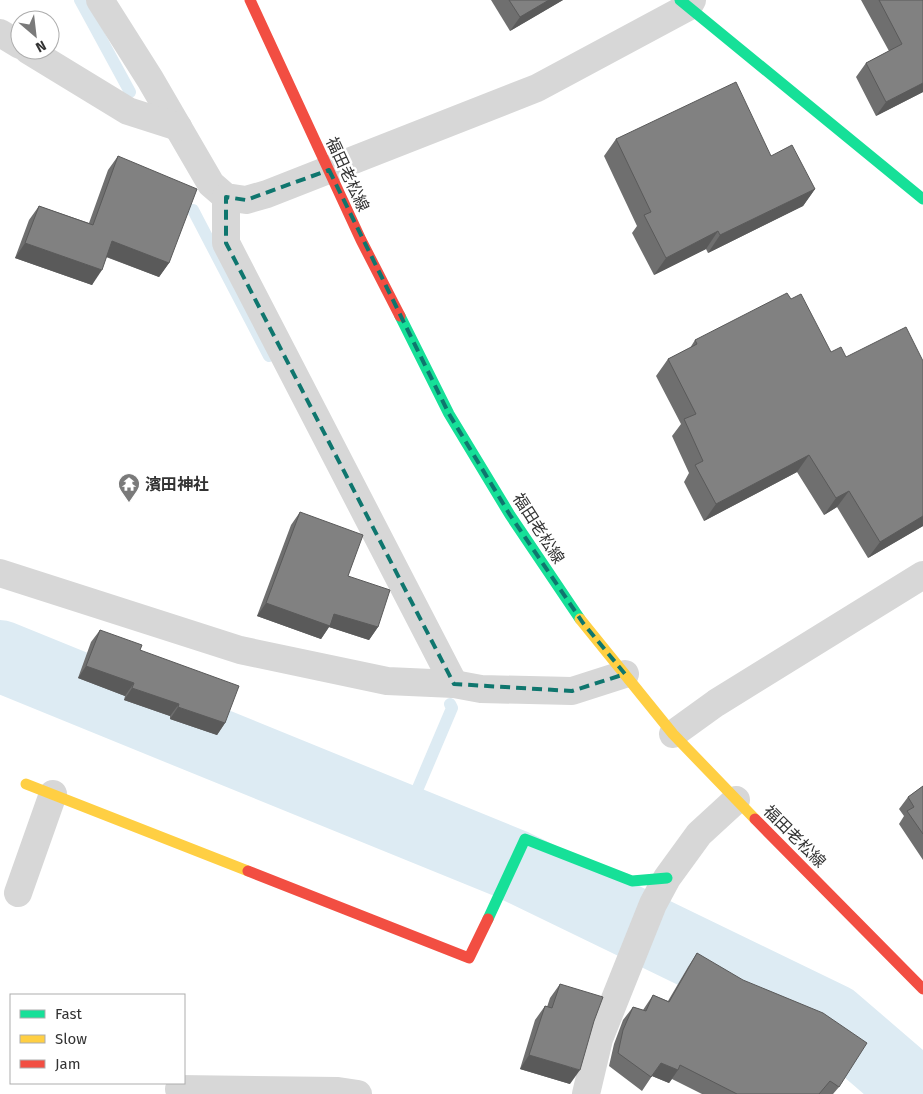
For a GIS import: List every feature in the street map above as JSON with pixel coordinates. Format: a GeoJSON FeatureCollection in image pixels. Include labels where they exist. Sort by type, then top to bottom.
{"type":"FeatureCollection","features":[{"type":"Feature","properties":{"kind":"main road","name":"福田老松線"},"geometry":{"type":"LineString","coordinates":[[250,0],[361,240],[450,414],[510,516],[583,622],[673,734],[923,989]]}},
{"type":"Feature","properties":{"kind":"main road"},"geometry":{"type":"LineString","coordinates":[[687,2],[923,199]]}},
{"type":"Feature","properties":{"kind":"main road"},"geometry":{"type":"LineString","coordinates":[[26,784],[469,958],[526,840],[632,881],[667,878]]}},
{"type":"Feature","properties":{"kind":"street"},"geometry":{"type":"LineString","coordinates":[[100,0],[178,126],[210,184],[226,197],[246,200],[330,170],[538,88],[687,2]]}},
{"type":"Feature","properties":{"kind":"street"},"geometry":{"type":"LineString","coordinates":[[44,60],[128,111],[178,126]]}},
{"type":"Feature","properties":{"kind":"street"},"geometry":{"type":"LineString","coordinates":[[226,197],[226,243],[454,684]]}},
{"type":"Feature","properties":{"kind":"street"},"geometry":{"type":"LineString","coordinates":[[0,573],[240,650],[387,681],[454,684],[482,689],[572,691],[625,674]]}},
{"type":"Feature","properties":{"kind":"street"},"geometry":{"type":"LineString","coordinates":[[673,734],[716,703],[923,575]]}},
{"type":"Feature","properties":{"kind":"street"},"geometry":{"type":"LineString","coordinates":[[18,893],[53,794]]}},
{"type":"Feature","properties":{"kind":"street"},"geometry":{"type":"LineString","coordinates":[[586,1094],[600,1039],[653,904],[667,878],[699,834],[736,800]]}},
{"type":"Feature","properties":{"kind":"street"},"geometry":{"type":"LineString","coordinates":[[179,1089],[338,1091],[358,1094]]}},
{"type":"Feature","properties":{"kind":"highlighted area"},"geometry":{"type":"Polygon","coordinates":[[[329,170],[449,414],[510,515],[583,623],[625,674],[572,691],[454,684],[226,243],[226,197],[246,200],[329,170]]]}},
{"type":"Feature","properties":{"kind":"building"},"geometry":{"type":"Polygon","coordinates":[[[509,0],[549,0],[520,17],[509,0]]]}},
{"type":"Feature","properties":{"kind":"building"},"geometry":{"type":"Polygon","coordinates":[[[879,0],[923,0],[923,83],[886,102],[866,63],[902,44],[879,0]]]}},
{"type":"Feature","properties":{"kind":"building"},"geometry":{"type":"Polygon","coordinates":[[[736,82],[771,156],[792,145],[815,189],[720,235],[718,231],[666,258],[644,215],[651,212],[616,139],[736,82]]]}},
{"type":"Feature","properties":{"kind":"building"},"geometry":{"type":"Polygon","coordinates":[[[118,156],[197,189],[169,263],[112,241],[102,270],[25,243],[39,206],[93,225],[118,156]]]}},
{"type":"Feature","properties":{"kind":"building"},"geometry":{"type":"Polygon","coordinates":[[[787,293],[791,299],[801,294],[831,352],[841,347],[846,357],[906,327],[923,361],[923,516],[880,542],[849,491],[836,498],[809,455],[716,504],[695,465],[703,461],[684,419],[696,414],[668,359],[697,344],[695,340],[787,293]]]}},
{"type":"Feature","properties":{"kind":"building"},"geometry":{"type":"Polygon","coordinates":[[[300,512],[363,535],[348,576],[390,590],[378,627],[334,614],[330,626],[266,603],[300,512]]]}},
{"type":"Feature","properties":{"kind":"building"},"geometry":{"type":"Polygon","coordinates":[[[100,630],[142,645],[140,650],[239,686],[225,723],[178,707],[179,704],[132,688],[134,683],[86,666],[100,630]]]}},
{"type":"Feature","properties":{"kind":"building"},"geometry":{"type":"Polygon","coordinates":[[[923,786],[923,834],[907,811],[914,807],[908,797],[923,786]]]}},
{"type":"Feature","properties":{"kind":"building"},"geometry":{"type":"Polygon","coordinates":[[[697,953],[743,980],[823,1013],[867,1043],[839,1087],[830,1081],[819,1094],[737,1094],[680,1065],[678,1070],[661,1063],[651,1077],[618,1053],[623,1030],[633,1007],[646,1011],[653,995],[669,1002],[697,953]]]}},
{"type":"Feature","properties":{"kind":"building"},"geometry":{"type":"Polygon","coordinates":[[[560,984],[603,997],[580,1070],[529,1055],[545,1006],[552,1008],[560,984]]]}},
{"type":"Feature","properties":{"kind":"waterway"},"geometry":{"type":"LineString","coordinates":[[80,0],[130,92]]}},
{"type":"Feature","properties":{"kind":"waterway"},"geometry":{"type":"LineString","coordinates":[[193,210],[269,356]]}},
{"type":"Feature","properties":{"kind":"waterway"},"geometry":{"type":"LineString","coordinates":[[0,656],[511,864],[833,1020],[919,1094]]}},
{"type":"Feature","properties":{"kind":"waterway"},"geometry":{"type":"LineString","coordinates":[[404,821],[452,708],[450,704]]}},
{"type":"Feature","properties":{"kind":"traffic: fast"},"geometry":{"type":"LineString","coordinates":[[680,0],[923,199]]}},
{"type":"Feature","properties":{"kind":"traffic: fast"},"geometry":{"type":"LineString","coordinates":[[400,316],[449,414],[510,515],[580,619]]}},
{"type":"Feature","properties":{"kind":"traffic: fast"},"geometry":{"type":"LineString","coordinates":[[488,919],[525,839],[632,881],[667,878]]}},
{"type":"Feature","properties":{"kind":"traffic: slow"},"geometry":{"type":"LineString","coordinates":[[580,619],[673,734],[755,819]]}},
{"type":"Feature","properties":{"kind":"traffic: slow"},"geometry":{"type":"LineString","coordinates":[[26,784],[248,871]]}},
{"type":"Feature","properties":{"kind":"traffic: jam"},"geometry":{"type":"LineString","coordinates":[[250,0],[361,240],[400,316]]}},
{"type":"Feature","properties":{"kind":"traffic: jam"},"geometry":{"type":"LineString","coordinates":[[755,819],[923,989]]}},
{"type":"Feature","properties":{"kind":"traffic: jam"},"geometry":{"type":"LineString","coordinates":[[248,871],[469,958],[488,919]]}},
{"type":"Feature","properties":{"kind":"place","name":"濱田神社"},"geometry":{"type":"Point","coordinates":[129,503]}}]}
